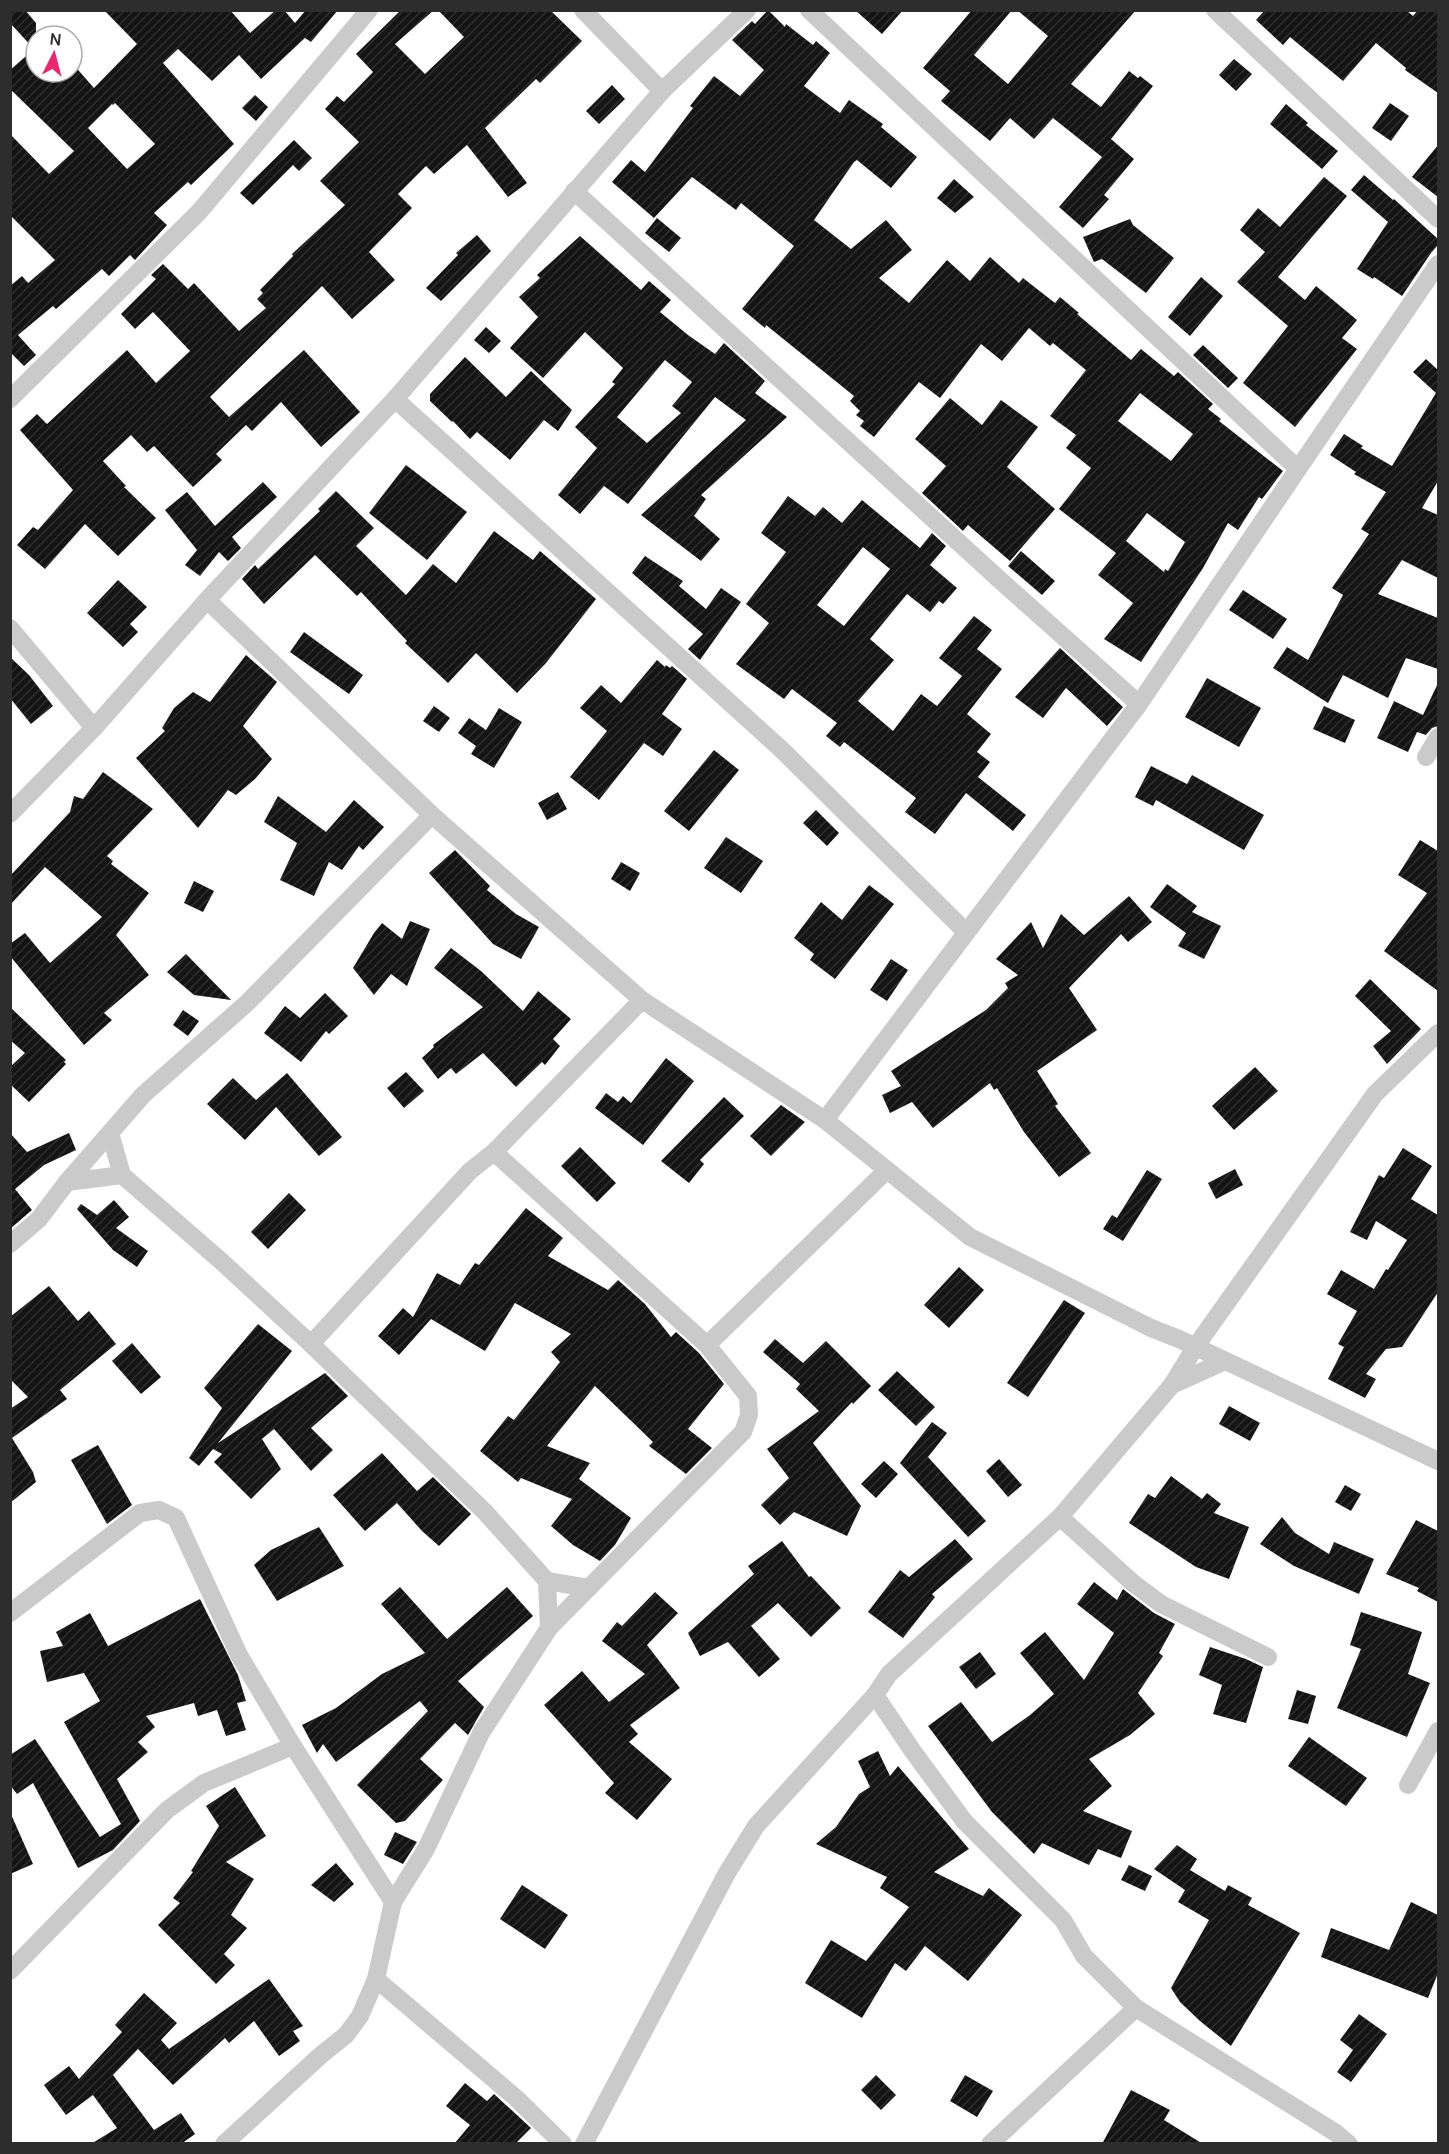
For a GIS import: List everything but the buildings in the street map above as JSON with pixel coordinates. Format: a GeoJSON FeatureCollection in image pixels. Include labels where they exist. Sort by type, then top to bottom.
{"type":"FeatureCollection","features":[{"type":"Feature","properties":{"kind":"street"},"geometry":{"type":"LineString","coordinates":[[10,399],[199,213],[369,10]]}},
{"type":"Feature","properties":{"kind":"street"},"geometry":{"type":"LineString","coordinates":[[583,10],[662,91]]}},
{"type":"Feature","properties":{"kind":"street"},"geometry":{"type":"LineString","coordinates":[[10,814],[94,728],[207,600],[395,399],[662,91],[747,10]]}},
{"type":"Feature","properties":{"kind":"street"},"geometry":{"type":"LineString","coordinates":[[809,10],[1298,469]]}},
{"type":"Feature","properties":{"kind":"street"},"geometry":{"type":"LineString","coordinates":[[1215,10],[1438,219]]}},
{"type":"Feature","properties":{"kind":"street"},"geometry":{"type":"LineString","coordinates":[[574,191],[1139,704]]}},
{"type":"Feature","properties":{"kind":"street"},"geometry":{"type":"LineString","coordinates":[[825,1120],[1139,704],[1438,264]]}},
{"type":"Feature","properties":{"kind":"street"},"geometry":{"type":"LineString","coordinates":[[395,399],[782,750],[966,932]]}},
{"type":"Feature","properties":{"kind":"street"},"geometry":{"type":"LineString","coordinates":[[207,600],[432,815],[642,1000],[825,1120],[885,1171],[970,1237],[1151,1328],[1438,1461]]}},
{"type":"Feature","properties":{"kind":"street"},"geometry":{"type":"LineString","coordinates":[[10,628],[94,728]]}},
{"type":"Feature","properties":{"kind":"street"},"geometry":{"type":"LineString","coordinates":[[1426,757],[1438,737]]}},
{"type":"Feature","properties":{"kind":"street"},"geometry":{"type":"LineString","coordinates":[[10,1244],[39,1219],[67,1182],[143,1095],[247,1003],[432,815]]}},
{"type":"Feature","properties":{"kind":"street"},"geometry":{"type":"LineString","coordinates":[[311,1344],[471,1171],[494,1152],[642,1000]]}},
{"type":"Feature","properties":{"kind":"street"},"geometry":{"type":"LineString","coordinates":[[584,2144],[728,1873],[756,1826],[875,1695],[889,1674],[1060,1516],[1172,1385],[1196,1347],[1375,1094],[1438,1033]]}},
{"type":"Feature","properties":{"kind":"street"},"geometry":{"type":"LineString","coordinates":[[110,1133],[122,1175],[221,1261],[311,1344],[485,1512],[547,1581],[589,1588]]}},
{"type":"Feature","properties":{"kind":"street"},"geometry":{"type":"LineString","coordinates":[[224,2144],[346,2035],[360,2016],[375,1979],[393,1902],[426,1849],[482,1733],[549,1628],[743,1432],[749,1414],[748,1396],[707,1345],[494,1152]]}},
{"type":"Feature","properties":{"kind":"street"},"geometry":{"type":"LineString","coordinates":[[707,1345],[885,1171]]}},
{"type":"Feature","properties":{"kind":"street"},"geometry":{"type":"LineString","coordinates":[[67,1182],[122,1175]]}},
{"type":"Feature","properties":{"kind":"street"},"geometry":{"type":"LineString","coordinates":[[1172,1385],[1224,1361]]}},
{"type":"Feature","properties":{"kind":"street"},"geometry":{"type":"LineString","coordinates":[[10,1613],[140,1513],[159,1510],[176,1518],[239,1655],[293,1746],[393,1902]]}},
{"type":"Feature","properties":{"kind":"street"},"geometry":{"type":"LineString","coordinates":[[1060,1516],[1132,1583],[1161,1604],[1268,1658]]}},
{"type":"Feature","properties":{"kind":"street"},"geometry":{"type":"LineString","coordinates":[[547,1581],[549,1628]]}},
{"type":"Feature","properties":{"kind":"street"},"geometry":{"type":"LineString","coordinates":[[875,1695],[964,1821],[1063,1920],[1084,1956],[1136,2008],[1336,2133],[1349,2144]]}},
{"type":"Feature","properties":{"kind":"street"},"geometry":{"type":"LineString","coordinates":[[1408,1785],[1438,1731]]}},
{"type":"Feature","properties":{"kind":"street"},"geometry":{"type":"LineString","coordinates":[[10,1971],[167,1809],[204,1783],[293,1746]]}},
{"type":"Feature","properties":{"kind":"street"},"geometry":{"type":"LineString","coordinates":[[375,1979],[516,2098],[563,2144]]}},
{"type":"Feature","properties":{"kind":"street"},"geometry":{"type":"LineString","coordinates":[[990,2144],[1136,2008]]}}]}
